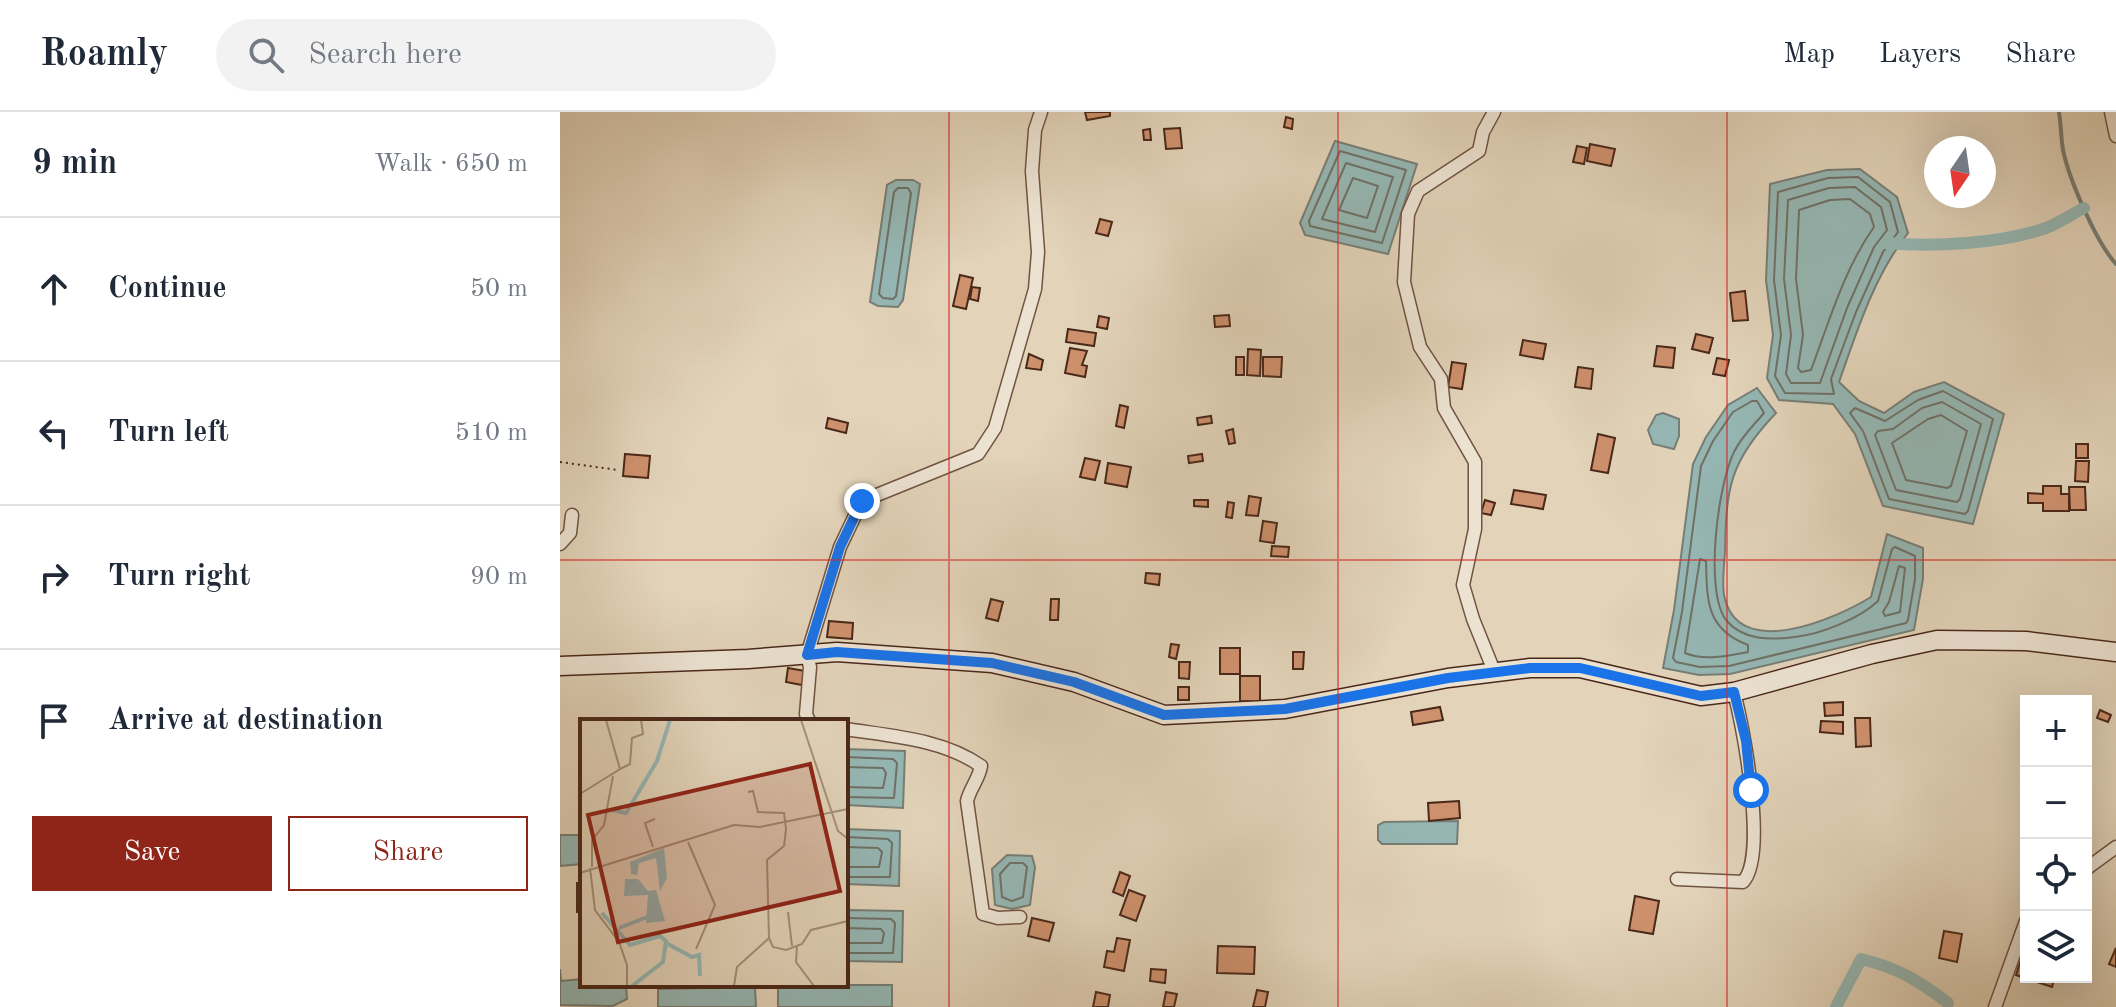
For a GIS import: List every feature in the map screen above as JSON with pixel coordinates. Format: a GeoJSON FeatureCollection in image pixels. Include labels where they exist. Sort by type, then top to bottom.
{"type":"FeatureCollection","features":[{"type":"Feature","properties":{"kind":"street"},"geometry":{"type":"LineString","coordinates":[[808,719],[810,667],[807,655],[840,547],[862,501],[978,454],[995,428],[1035,289],[1038,252],[1032,171],[1035,130],[1041,112]]}},
{"type":"Feature","properties":{"kind":"street"},"geometry":{"type":"LineString","coordinates":[[1494,112],[1483,132],[1479,151],[1418,191],[1408,214],[1404,282],[1420,347],[1441,379],[1444,408],[1475,462],[1475,529],[1463,585],[1494,671]]}},
{"type":"Feature","properties":{"kind":"street"},"geometry":{"type":"LineString","coordinates":[[2111,112],[2116,136]]}},
{"type":"Feature","properties":{"kind":"street"},"geometry":{"type":"LineString","coordinates":[[560,544],[570,533],[572,515]]}},
{"type":"Feature","properties":{"kind":"street"},"geometry":{"type":"LineString","coordinates":[[560,666],[837,652],[992,663],[1074,682],[1164,715],[1285,709],[1494,671],[1580,668],[1701,696],[1734,692],[1872,654],[1937,640],[2026,641],[2116,652]]}},
{"type":"Feature","properties":{"kind":"street"},"geometry":{"type":"LineString","coordinates":[[1677,879],[1743,882],[1752,866],[1750,777],[1746,741],[1734,692]]}},
{"type":"Feature","properties":{"kind":"street"},"geometry":{"type":"LineString","coordinates":[[848,729],[931,745],[955,752],[981,766],[980,775],[967,801],[983,914],[998,918],[1020,917]]}},
{"type":"Feature","properties":{"kind":"street"},"geometry":{"type":"LineString","coordinates":[[2092,865],[2116,847]]}},
{"type":"Feature","properties":{"kind":"street"},"geometry":{"type":"LineString","coordinates":[[1995,1007],[2020,938]]}},
{"type":"Feature","properties":{"kind":"path"},"geometry":{"type":"LineString","coordinates":[[560,462],[618,470]]}},
{"type":"Feature","properties":{"kind":"water"},"geometry":{"type":"Polygon","coordinates":[[[1335,141],[1417,164],[1388,254],[1305,235],[1300,223],[1335,141]]]}},
{"type":"Feature","properties":{"kind":"water"},"geometry":{"type":"Polygon","coordinates":[[[1860,169],[1897,197],[1908,233],[1876,286],[1839,382],[1859,401],[1884,413],[1914,392],[1944,382],[2004,414],[1973,524],[1883,506],[1855,434],[1833,404],[1779,400],[1767,378],[1773,335],[1766,280],[1770,184],[1827,170],[1860,169]]]}},
{"type":"Feature","properties":{"kind":"water"},"geometry":{"type":"Polygon","coordinates":[[[896,180],[913,180],[920,184],[903,300],[898,307],[878,306],[870,302],[887,185],[896,180]]]}},
{"type":"Feature","properties":{"kind":"water"},"geometry":{"type":"Polygon","coordinates":[[[1757,388],[1776,413],[1740,461],[1729,492],[1723,585],[1733,615],[1748,627],[1767,631],[1813,624],[1855,606],[1871,597],[1887,534],[1923,548],[1923,579],[1914,630],[1730,674],[1699,675],[1663,668],[1674,610],[1693,464],[1706,437],[1728,405],[1757,388]]]}},
{"type":"Feature","properties":{"kind":"water"},"geometry":{"type":"Polygon","coordinates":[[[1663,413],[1679,419],[1679,436],[1674,449],[1653,444],[1648,430],[1656,415],[1663,413]]]}},
{"type":"Feature","properties":{"kind":"water"},"geometry":{"type":"Polygon","coordinates":[[[848,749],[905,751],[903,808],[848,805],[848,749]]]}},
{"type":"Feature","properties":{"kind":"water"},"geometry":{"type":"Polygon","coordinates":[[[1458,821],[1457,844],[1382,844],[1378,840],[1378,825],[1384,822],[1458,821]]]}},
{"type":"Feature","properties":{"kind":"water"},"geometry":{"type":"Polygon","coordinates":[[[848,829],[900,831],[899,886],[848,884],[848,829]]]}},
{"type":"Feature","properties":{"kind":"water"},"geometry":{"type":"Polygon","coordinates":[[[560,835],[580,835],[580,864],[560,866],[560,835]]]}},
{"type":"Feature","properties":{"kind":"water"},"geometry":{"type":"Polygon","coordinates":[[[1007,855],[1032,856],[1035,867],[1030,905],[1012,909],[995,905],[992,869],[1007,855]]]}},
{"type":"Feature","properties":{"kind":"water"},"geometry":{"type":"Polygon","coordinates":[[[848,910],[903,911],[902,962],[848,961],[848,910]]]}},
{"type":"Feature","properties":{"kind":"water"},"geometry":{"type":"Polygon","coordinates":[[[560,969],[561,981],[580,979],[580,987],[626,987],[627,999],[613,1006],[560,1005],[560,969]]]}},
{"type":"Feature","properties":{"kind":"water"},"geometry":{"type":"Polygon","coordinates":[[[892,985],[892,1007],[778,1007],[778,987],[892,985]]]}},
{"type":"Feature","properties":{"kind":"water"},"geometry":{"type":"Polygon","coordinates":[[[755,987],[756,1007],[658,1007],[658,989],[755,987]]]}},
{"type":"Feature","properties":{"kind":"building"},"geometry":{"type":"Polygon","coordinates":[[[1085,112],[1110,112],[1110,116],[1087,120],[1085,112]]]}},
{"type":"Feature","properties":{"kind":"building"},"geometry":{"type":"Polygon","coordinates":[[[1286,117],[1293,119],[1292,129],[1284,127],[1286,117]]]}},
{"type":"Feature","properties":{"kind":"building"},"geometry":{"type":"Polygon","coordinates":[[[1180,128],[1182,148],[1166,149],[1164,129],[1180,128]]]}},
{"type":"Feature","properties":{"kind":"building"},"geometry":{"type":"Polygon","coordinates":[[[1150,129],[1151,140],[1144,140],[1143,130],[1150,129]]]}},
{"type":"Feature","properties":{"kind":"building"},"geometry":{"type":"Polygon","coordinates":[[[1590,144],[1615,149],[1611,166],[1587,161],[1590,144]]]}},
{"type":"Feature","properties":{"kind":"building"},"geometry":{"type":"Polygon","coordinates":[[[1577,146],[1587,148],[1584,164],[1573,162],[1577,146]]]}},
{"type":"Feature","properties":{"kind":"building"},"geometry":{"type":"Polygon","coordinates":[[[1100,219],[1112,222],[1108,236],[1096,233],[1100,219]]]}},
{"type":"Feature","properties":{"kind":"building"},"geometry":{"type":"Polygon","coordinates":[[[960,275],[973,278],[966,309],[953,306],[960,275]]]}},
{"type":"Feature","properties":{"kind":"building"},"geometry":{"type":"Polygon","coordinates":[[[972,287],[980,288],[978,301],[970,299],[972,287]]]}},
{"type":"Feature","properties":{"kind":"building"},"geometry":{"type":"Polygon","coordinates":[[[1745,291],[1748,320],[1733,321],[1730,293],[1745,291]]]}},
{"type":"Feature","properties":{"kind":"building"},"geometry":{"type":"Polygon","coordinates":[[[1229,315],[1230,326],[1215,327],[1214,316],[1229,315]]]}},
{"type":"Feature","properties":{"kind":"building"},"geometry":{"type":"Polygon","coordinates":[[[1099,316],[1109,318],[1107,329],[1097,327],[1099,316]]]}},
{"type":"Feature","properties":{"kind":"building"},"geometry":{"type":"Polygon","coordinates":[[[1068,329],[1096,333],[1094,346],[1066,342],[1068,329]]]}},
{"type":"Feature","properties":{"kind":"building"},"geometry":{"type":"Polygon","coordinates":[[[1696,334],[1713,338],[1709,353],[1692,349],[1696,334]]]}},
{"type":"Feature","properties":{"kind":"building"},"geometry":{"type":"Polygon","coordinates":[[[1523,340],[1546,344],[1543,359],[1520,355],[1523,340]]]}},
{"type":"Feature","properties":{"kind":"building"},"geometry":{"type":"Polygon","coordinates":[[[1657,346],[1675,348],[1673,368],[1654,366],[1657,346]]]}},
{"type":"Feature","properties":{"kind":"building"},"geometry":{"type":"Polygon","coordinates":[[[1070,348],[1087,351],[1082,365],[1087,366],[1085,377],[1065,373],[1070,348]]]}},
{"type":"Feature","properties":{"kind":"building"},"geometry":{"type":"Polygon","coordinates":[[[1248,349],[1261,350],[1260,376],[1247,375],[1248,349]]]}},
{"type":"Feature","properties":{"kind":"building"},"geometry":{"type":"Polygon","coordinates":[[[1029,354],[1043,360],[1041,370],[1026,368],[1029,354]]]}},
{"type":"Feature","properties":{"kind":"building"},"geometry":{"type":"Polygon","coordinates":[[[1236,357],[1244,357],[1244,375],[1236,375],[1236,357]]]}},
{"type":"Feature","properties":{"kind":"building"},"geometry":{"type":"Polygon","coordinates":[[[1263,357],[1282,357],[1281,377],[1263,376],[1263,357]]]}},
{"type":"Feature","properties":{"kind":"building"},"geometry":{"type":"Polygon","coordinates":[[[1717,358],[1729,360],[1725,376],[1713,374],[1717,358]]]}},
{"type":"Feature","properties":{"kind":"building"},"geometry":{"type":"Polygon","coordinates":[[[1452,362],[1466,364],[1462,389],[1448,387],[1452,362]]]}},
{"type":"Feature","properties":{"kind":"building"},"geometry":{"type":"Polygon","coordinates":[[[1578,367],[1593,369],[1591,389],[1575,387],[1578,367]]]}},
{"type":"Feature","properties":{"kind":"building"},"geometry":{"type":"Polygon","coordinates":[[[1120,405],[1128,407],[1124,428],[1116,426],[1120,405]]]}},
{"type":"Feature","properties":{"kind":"building"},"geometry":{"type":"Polygon","coordinates":[[[1211,416],[1212,423],[1198,425],[1197,418],[1211,416]]]}},
{"type":"Feature","properties":{"kind":"building"},"geometry":{"type":"Polygon","coordinates":[[[828,418],[848,423],[846,433],[826,428],[828,418]]]}},
{"type":"Feature","properties":{"kind":"building"},"geometry":{"type":"Polygon","coordinates":[[[1233,429],[1235,443],[1229,444],[1226,431],[1233,429]]]}},
{"type":"Feature","properties":{"kind":"building"},"geometry":{"type":"Polygon","coordinates":[[[1598,434],[1615,438],[1608,473],[1591,470],[1598,434]]]}},
{"type":"Feature","properties":{"kind":"building"},"geometry":{"type":"Polygon","coordinates":[[[2076,444],[2088,444],[2088,458],[2076,458],[2076,444]]]}},
{"type":"Feature","properties":{"kind":"building"},"geometry":{"type":"Polygon","coordinates":[[[625,454],[650,456],[648,478],[623,476],[625,454]]]}},
{"type":"Feature","properties":{"kind":"building"},"geometry":{"type":"Polygon","coordinates":[[[1202,454],[1203,461],[1189,463],[1188,456],[1202,454]]]}},
{"type":"Feature","properties":{"kind":"building"},"geometry":{"type":"Polygon","coordinates":[[[1085,458],[1100,461],[1095,480],[1080,477],[1085,458]]]}},
{"type":"Feature","properties":{"kind":"building"},"geometry":{"type":"Polygon","coordinates":[[[2076,461],[2089,461],[2088,482],[2075,481],[2076,461]]]}},
{"type":"Feature","properties":{"kind":"building"},"geometry":{"type":"Polygon","coordinates":[[[1108,463],[1131,467],[1127,487],[1105,483],[1108,463]]]}},
{"type":"Feature","properties":{"kind":"building"},"geometry":{"type":"Polygon","coordinates":[[[2043,486],[2061,486],[2061,494],[2069,494],[2069,511],[2043,511],[2043,503],[2028,503],[2028,493],[2043,494],[2043,486]]]}},
{"type":"Feature","properties":{"kind":"building"},"geometry":{"type":"Polygon","coordinates":[[[2069,487],[2085,487],[2086,510],[2070,510],[2069,487]]]}},
{"type":"Feature","properties":{"kind":"building"},"geometry":{"type":"Polygon","coordinates":[[[1514,490],[1546,495],[1543,509],[1511,504],[1514,490]]]}},
{"type":"Feature","properties":{"kind":"building"},"geometry":{"type":"Polygon","coordinates":[[[1249,496],[1261,498],[1258,516],[1246,515],[1249,496]]]}},
{"type":"Feature","properties":{"kind":"building"},"geometry":{"type":"Polygon","coordinates":[[[1194,500],[1208,500],[1208,507],[1194,506],[1194,500]]]}},
{"type":"Feature","properties":{"kind":"building"},"geometry":{"type":"Polygon","coordinates":[[[1485,500],[1495,503],[1491,515],[1481,513],[1485,500]]]}},
{"type":"Feature","properties":{"kind":"building"},"geometry":{"type":"Polygon","coordinates":[[[1228,502],[1234,503],[1232,518],[1226,517],[1228,502]]]}},
{"type":"Feature","properties":{"kind":"building"},"geometry":{"type":"Polygon","coordinates":[[[1263,521],[1277,523],[1274,543],[1260,541],[1263,521]]]}},
{"type":"Feature","properties":{"kind":"building"},"geometry":{"type":"Polygon","coordinates":[[[1272,546],[1289,547],[1288,557],[1271,556],[1272,546]]]}},
{"type":"Feature","properties":{"kind":"building"},"geometry":{"type":"Polygon","coordinates":[[[1146,573],[1160,574],[1159,585],[1145,583],[1146,573]]]}},
{"type":"Feature","properties":{"kind":"building"},"geometry":{"type":"Polygon","coordinates":[[[991,599],[1003,602],[998,621],[986,618],[991,599]]]}},
{"type":"Feature","properties":{"kind":"building"},"geometry":{"type":"Polygon","coordinates":[[[1051,599],[1059,599],[1058,620],[1050,620],[1051,599]]]}},
{"type":"Feature","properties":{"kind":"building"},"geometry":{"type":"Polygon","coordinates":[[[829,621],[853,623],[852,639],[827,637],[829,621]]]}},
{"type":"Feature","properties":{"kind":"building"},"geometry":{"type":"Polygon","coordinates":[[[1171,644],[1179,645],[1176,659],[1169,657],[1171,644]]]}},
{"type":"Feature","properties":{"kind":"building"},"geometry":{"type":"Polygon","coordinates":[[[1220,648],[1240,648],[1240,674],[1220,674],[1220,648]]]}},
{"type":"Feature","properties":{"kind":"building"},"geometry":{"type":"Polygon","coordinates":[[[1293,652],[1304,652],[1303,669],[1293,669],[1293,652]]]}},
{"type":"Feature","properties":{"kind":"building"},"geometry":{"type":"Polygon","coordinates":[[[1179,662],[1190,662],[1189,679],[1179,678],[1179,662]]]}},
{"type":"Feature","properties":{"kind":"building"},"geometry":{"type":"Polygon","coordinates":[[[788,668],[805,671],[802,685],[786,682],[788,668]]]}},
{"type":"Feature","properties":{"kind":"building"},"geometry":{"type":"Polygon","coordinates":[[[1240,676],[1260,676],[1260,702],[1240,701],[1240,676]]]}},
{"type":"Feature","properties":{"kind":"building"},"geometry":{"type":"Polygon","coordinates":[[[1178,687],[1189,687],[1189,700],[1178,700],[1178,687]]]}},
{"type":"Feature","properties":{"kind":"building"},"geometry":{"type":"Polygon","coordinates":[[[1843,702],[1843,715],[1825,716],[1824,703],[1843,702]]]}},
{"type":"Feature","properties":{"kind":"building"},"geometry":{"type":"Polygon","coordinates":[[[1440,707],[1443,720],[1413,725],[1411,712],[1440,707]]]}},
{"type":"Feature","properties":{"kind":"building"},"geometry":{"type":"Polygon","coordinates":[[[2100,710],[2111,715],[2108,722],[2097,718],[2100,710]]]}},
{"type":"Feature","properties":{"kind":"building"},"geometry":{"type":"Polygon","coordinates":[[[1855,718],[1870,718],[1871,746],[1856,747],[1855,718]]]}},
{"type":"Feature","properties":{"kind":"building"},"geometry":{"type":"Polygon","coordinates":[[[1821,721],[1843,722],[1843,734],[1820,732],[1821,721]]]}},
{"type":"Feature","properties":{"kind":"building"},"geometry":{"type":"Polygon","coordinates":[[[1459,801],[1460,818],[1429,821],[1428,803],[1459,801]]]}},
{"type":"Feature","properties":{"kind":"building"},"geometry":{"type":"Polygon","coordinates":[[[1120,872],[1130,876],[1123,896],[1113,892],[1120,872]]]}},
{"type":"Feature","properties":{"kind":"building"},"geometry":{"type":"Polygon","coordinates":[[[577,883],[580,883],[580,912],[577,912],[577,883]]]}},
{"type":"Feature","properties":{"kind":"building"},"geometry":{"type":"Polygon","coordinates":[[[1129,890],[1145,896],[1136,921],[1120,915],[1129,890]]]}},
{"type":"Feature","properties":{"kind":"building"},"geometry":{"type":"Polygon","coordinates":[[[1635,896],[1659,901],[1653,934],[1629,930],[1635,896]]]}},
{"type":"Feature","properties":{"kind":"building"},"geometry":{"type":"Polygon","coordinates":[[[1032,918],[1054,923],[1049,941],[1028,936],[1032,918]]]}},
{"type":"Feature","properties":{"kind":"building"},"geometry":{"type":"Polygon","coordinates":[[[1944,931],[1962,934],[1957,962],[1939,958],[1944,931]]]}},
{"type":"Feature","properties":{"kind":"building"},"geometry":{"type":"Polygon","coordinates":[[[1117,938],[1130,940],[1124,971],[1104,967],[1107,951],[1114,952],[1117,938]]]}},
{"type":"Feature","properties":{"kind":"building"},"geometry":{"type":"Polygon","coordinates":[[[1218,946],[1255,947],[1254,974],[1217,973],[1218,946]]]}},
{"type":"Feature","properties":{"kind":"building"},"geometry":{"type":"Polygon","coordinates":[[[2116,948],[2116,967],[2109,964],[2116,948]]]}},
{"type":"Feature","properties":{"kind":"building"},"geometry":{"type":"Polygon","coordinates":[[[1151,969],[1166,970],[1165,983],[1150,981],[1151,969]]]}},
{"type":"Feature","properties":{"kind":"building"},"geometry":{"type":"Polygon","coordinates":[[[1257,990],[1268,992],[1265,1007],[1253,1007],[1257,990]]]}},
{"type":"Feature","properties":{"kind":"building"},"geometry":{"type":"Polygon","coordinates":[[[1096,992],[1110,995],[1108,1007],[1093,1007],[1096,992]]]}},
{"type":"Feature","properties":{"kind":"building"},"geometry":{"type":"Polygon","coordinates":[[[1166,992],[1177,994],[1174,1007],[1163,1007],[1166,992]]]}},
{"type":"Feature","properties":{"kind":"waterway"},"geometry":{"type":"LineString","coordinates":[[2059,112],[2063,150],[2071,177],[2092,226],[2116,264]]}},
{"type":"Feature","properties":{"kind":"waterway"},"geometry":{"type":"LineString","coordinates":[[1886,243],[1924,245],[2009,238],[2046,228],[2084,208]]}},
{"type":"Feature","properties":{"kind":"waterway"},"geometry":{"type":"LineString","coordinates":[[1836,1007],[1861,959],[1907,976],[1948,1003]]}},
{"type":"Feature","properties":{"kind":"route"},"geometry":{"type":"LineString","coordinates":[[862,501],[840,547],[807,655],[837,652],[992,663],[1074,682],[1164,715],[1285,709],[1494,671],[1580,668],[1701,696],[1734,692],[1746,741],[1751,790]]}}]}
